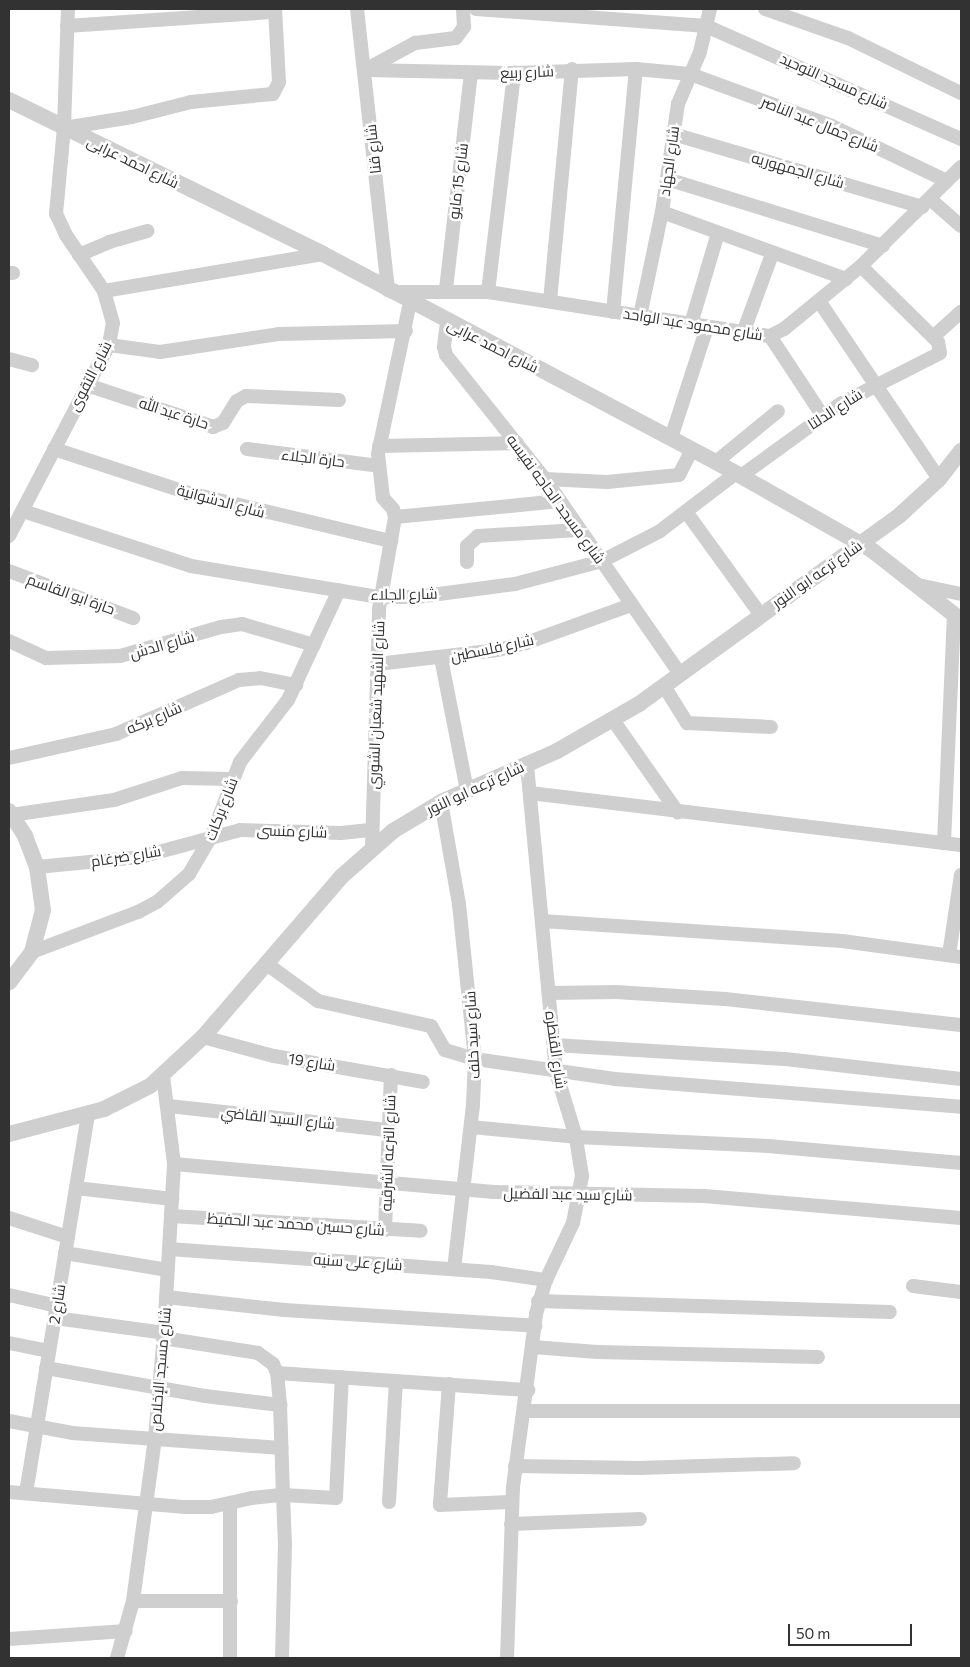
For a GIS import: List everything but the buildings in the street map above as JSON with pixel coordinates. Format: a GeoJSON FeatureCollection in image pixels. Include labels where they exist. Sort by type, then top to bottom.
{"type":"FeatureCollection","features":[{"type":"Feature","properties":{"kind":"street","name":"شارع التقوى"},"geometry":{"type":"LineString","coordinates":[[9,536],[108,345],[112,312],[104,291],[60,225],[56,214],[64,128],[68,9]]}},
{"type":"Feature","properties":{"kind":"street","name":"شارع قنا"},"geometry":{"type":"LineString","coordinates":[[358,9],[390,291]]}},
{"type":"Feature","properties":{"kind":"street"},"geometry":{"type":"LineString","coordinates":[[365,70],[416,43],[456,38],[464,26],[463,9]]}},
{"type":"Feature","properties":{"kind":"street","name":"شارع مسجد التوحيد"},"geometry":{"type":"LineString","coordinates":[[476,9],[706,26],[961,139]]}},
{"type":"Feature","properties":{"kind":"street","name":"شارع الجهاد"},"geometry":{"type":"LineString","coordinates":[[640,316],[662,212],[678,104],[690,74],[710,9]]}},
{"type":"Feature","properties":{"kind":"street"},"geometry":{"type":"LineString","coordinates":[[765,9],[848,38],[961,93]]}},
{"type":"Feature","properties":{"kind":"street"},"geometry":{"type":"LineString","coordinates":[[64,128],[132,117],[191,102],[273,94],[279,82],[275,10],[67,26]]}},
{"type":"Feature","properties":{"kind":"street"},"geometry":{"type":"LineString","coordinates":[[613,312],[636,69]]}},
{"type":"Feature","properties":{"kind":"street","name":"شارع ربيع"},"geometry":{"type":"LineString","coordinates":[[365,70],[514,73],[636,69],[690,74]]}},
{"type":"Feature","properties":{"kind":"street"},"geometry":{"type":"LineString","coordinates":[[550,301],[572,70]]}},
{"type":"Feature","properties":{"kind":"street","name":"شارع 15 مايو"},"geometry":{"type":"LineString","coordinates":[[446,289],[471,73]]}},
{"type":"Feature","properties":{"kind":"street"},"geometry":{"type":"LineString","coordinates":[[488,292],[514,73]]}},
{"type":"Feature","properties":{"kind":"street","name":"شارع جمال عبد الناصر"},"geometry":{"type":"LineString","coordinates":[[690,74],[832,126],[946,181]]}},
{"type":"Feature","properties":{"kind":"street","name":"شارع احمد عرابى"},"geometry":{"type":"LineString","coordinates":[[9,100],[323,254],[447,322],[716,462],[861,543],[958,617]]}},
{"type":"Feature","properties":{"kind":"street","name":"شارع الجمهوريه"},"geometry":{"type":"LineString","coordinates":[[673,134],[926,203]]}},
{"type":"Feature","properties":{"kind":"street","name":"شارع محمود عبد الواحد"},"geometry":{"type":"LineString","coordinates":[[390,291],[446,289],[488,292],[770,336],[784,329],[861,266],[961,167]]}},
{"type":"Feature","properties":{"kind":"street"},"geometry":{"type":"LineString","coordinates":[[667,179],[883,246]]}},
{"type":"Feature","properties":{"kind":"street"},"geometry":{"type":"LineString","coordinates":[[926,203],[961,226]]}},
{"type":"Feature","properties":{"kind":"street"},"geometry":{"type":"LineString","coordinates":[[662,212],[772,254],[846,279]]}},
{"type":"Feature","properties":{"kind":"street"},"geometry":{"type":"LineString","coordinates":[[79,255],[109,242],[147,231]]}},
{"type":"Feature","properties":{"kind":"street"},"geometry":{"type":"LineString","coordinates":[[691,324],[718,233]]}},
{"type":"Feature","properties":{"kind":"street"},"geometry":{"type":"LineString","coordinates":[[104,291],[323,254]]}},
{"type":"Feature","properties":{"kind":"street"},"geometry":{"type":"LineString","coordinates":[[743,333],[772,254]]}},
{"type":"Feature","properties":{"kind":"street"},"geometry":{"type":"LineString","coordinates":[[861,266],[933,337],[961,312]]}},
{"type":"Feature","properties":{"kind":"street"},"geometry":{"type":"LineString","coordinates":[[819,301],[939,479]]}},
{"type":"Feature","properties":{"kind":"street"},"geometry":{"type":"LineString","coordinates":[[410,302],[406,331],[379,446],[378,466],[383,498],[393,509],[395,517],[560,500]]}},
{"type":"Feature","properties":{"kind":"street","name":"شارع مسجد الحاجه نفيسه"},"geometry":{"type":"LineString","coordinates":[[447,322],[444,347],[446,355],[560,500],[680,674]]}},
{"type":"Feature","properties":{"kind":"street"},"geometry":{"type":"LineString","coordinates":[[671,438],[707,327]]}},
{"type":"Feature","properties":{"kind":"street"},"geometry":{"type":"LineString","coordinates":[[108,345],[160,352],[279,334],[406,331]]}},
{"type":"Feature","properties":{"kind":"street"},"geometry":{"type":"LineString","coordinates":[[770,336],[822,415]]}},
{"type":"Feature","properties":{"kind":"street","name":"شارع الدلتا"},"geometry":{"type":"LineString","coordinates":[[738,475],[822,415],[875,384],[937,356],[940,346],[933,337]]}},
{"type":"Feature","properties":{"kind":"street"},"geometry":{"type":"LineString","coordinates":[[9,359],[32,365]]}},
{"type":"Feature","properties":{"kind":"street","name":"حارة عبد الله"},"geometry":{"type":"LineString","coordinates":[[87,385],[213,427],[223,423],[237,401],[246,396],[339,400]]}},
{"type":"Feature","properties":{"kind":"street"},"geometry":{"type":"LineString","coordinates":[[716,462],[778,411]]}},
{"type":"Feature","properties":{"kind":"street"},"geometry":{"type":"LineString","coordinates":[[379,446],[517,443]]}},
{"type":"Feature","properties":{"kind":"street","name":"شارع الدشوانية"},"geometry":{"type":"LineString","coordinates":[[54,449],[198,495],[391,541]]}},
{"type":"Feature","properties":{"kind":"street","name":"حارة الجلاء"},"geometry":{"type":"LineString","coordinates":[[247,449],[378,466]]}},
{"type":"Feature","properties":{"kind":"street"},"geometry":{"type":"LineString","coordinates":[[545,480],[607,482],[679,474],[692,449]]}},
{"type":"Feature","properties":{"kind":"street","name":"شارع ترعه ابو النور"},"geometry":{"type":"LineString","coordinates":[[9,1134],[88,1115],[128,1099],[163,1076],[202,1037],[268,965],[341,877],[372,848],[441,802],[527,763],[613,720],[664,686],[760,614],[906,510],[939,479],[961,451]]}},
{"type":"Feature","properties":{"kind":"street","name":"شارع الجلاء"},"geometry":{"type":"LineString","coordinates":[[23,511],[169,561],[380,597],[416,596],[515,584],[602,561],[687,513],[738,475]]}},
{"type":"Feature","properties":{"kind":"street"},"geometry":{"type":"LineString","coordinates":[[687,513],[760,614]]}},
{"type":"Feature","properties":{"kind":"street","name":"شارع الشهيد شعبان الشوري"},"geometry":{"type":"LineString","coordinates":[[372,848],[380,597],[395,517]]}},
{"type":"Feature","properties":{"kind":"street"},"geometry":{"type":"LineString","coordinates":[[467,562],[467,546],[478,536],[580,530]]}},
{"type":"Feature","properties":{"kind":"street","name":"حارة ابو القاسم"},"geometry":{"type":"LineString","coordinates":[[9,571],[133,618]]}},
{"type":"Feature","properties":{"kind":"street"},"geometry":{"type":"LineString","coordinates":[[918,585],[961,594]]}},
{"type":"Feature","properties":{"kind":"street","name":"شارع بركات"},"geometry":{"type":"LineString","coordinates":[[32,952],[138,912],[157,902],[189,874],[212,835],[231,779],[249,748],[278,714],[296,685],[339,590]]}},
{"type":"Feature","properties":{"kind":"street","name":"شارع فلسطين"},"geometry":{"type":"LineString","coordinates":[[377,664],[441,658],[526,643],[632,605]]}},
{"type":"Feature","properties":{"kind":"street"},"geometry":{"type":"LineString","coordinates":[[944,843],[958,617]]}},
{"type":"Feature","properties":{"kind":"street","name":"شارع الدش"},"geometry":{"type":"LineString","coordinates":[[9,641],[46,658],[120,656],[222,627],[242,624],[314,645]]}},
{"type":"Feature","properties":{"kind":"street"},"geometry":{"type":"LineString","coordinates":[[441,658],[467,790]]}},
{"type":"Feature","properties":{"kind":"street","name":"شارع بركه"},"geometry":{"type":"LineString","coordinates":[[9,758],[116,734],[239,680],[260,678],[296,685]]}},
{"type":"Feature","properties":{"kind":"street"},"geometry":{"type":"LineString","coordinates":[[664,686],[687,723],[770,727]]}},
{"type":"Feature","properties":{"kind":"street"},"geometry":{"type":"LineString","coordinates":[[613,720],[678,813]]}},
{"type":"Feature","properties":{"kind":"street","name":"شارع القنطره"},"geometry":{"type":"LineString","coordinates":[[507,1658],[512,1502],[538,1302],[546,1280],[573,1223],[580,1195],[580,1156],[556,1072],[527,763]]}},
{"type":"Feature","properties":{"kind":"street"},"geometry":{"type":"LineString","coordinates":[[9,982],[32,952],[43,910],[37,867],[12,818],[114,800],[182,778],[231,779]]}},
{"type":"Feature","properties":{"kind":"street"},"geometry":{"type":"LineString","coordinates":[[530,793],[678,813],[851,830],[961,845]]}},
{"type":"Feature","properties":{"kind":"street","name":"شارع سيد خلف"},"geometry":{"type":"LineString","coordinates":[[441,802],[459,904],[475,1059],[471,1128],[454,1269]]}},
{"type":"Feature","properties":{"kind":"street","name":"شارع منسى"},"geometry":{"type":"LineString","coordinates":[[212,835],[250,829],[341,833],[372,830]]}},
{"type":"Feature","properties":{"kind":"street","name":"شارع ضرغام"},"geometry":{"type":"LineString","coordinates":[[37,867],[140,857],[212,835]]}},
{"type":"Feature","properties":{"kind":"street"},"geometry":{"type":"LineString","coordinates":[[542,921],[842,941],[955,956],[961,875]]}},
{"type":"Feature","properties":{"kind":"street"},"geometry":{"type":"LineString","coordinates":[[268,965],[318,1001],[431,1026],[445,1050],[475,1059],[556,1072],[961,1107]]}},
{"type":"Feature","properties":{"kind":"street"},"geometry":{"type":"LineString","coordinates":[[549,993],[616,992],[724,999],[961,1025]]}},
{"type":"Feature","properties":{"kind":"street","name":"شارع 19"},"geometry":{"type":"LineString","coordinates":[[202,1037],[274,1056],[423,1082]]}},
{"type":"Feature","properties":{"kind":"street"},"geometry":{"type":"LineString","coordinates":[[554,1045],[785,1059],[961,1079]]}},
{"type":"Feature","properties":{"kind":"street","name":"شارع الترعه الشرقيه"},"geometry":{"type":"LineString","coordinates":[[385,1230],[387,1130],[391,1075]]}},
{"type":"Feature","properties":{"kind":"street","name":"شارع مسجد الإخلاص"},"geometry":{"type":"LineString","coordinates":[[117,1658],[133,1601],[155,1438],[164,1336],[174,1164],[169,1106],[163,1076]]}},
{"type":"Feature","properties":{"kind":"street","name":"شارع السيد القاضي"},"geometry":{"type":"LineString","coordinates":[[169,1106],[387,1130]]}},
{"type":"Feature","properties":{"kind":"street","name":"شارع 2"},"geometry":{"type":"LineString","coordinates":[[26,1493],[88,1115]]}},
{"type":"Feature","properties":{"kind":"street"},"geometry":{"type":"LineString","coordinates":[[471,1128],[576,1137],[768,1146],[961,1163]]}},
{"type":"Feature","properties":{"kind":"street","name":"شارع سيد عبد الفضيل"},"geometry":{"type":"LineString","coordinates":[[174,1164],[463,1189],[580,1195],[704,1196],[961,1218]]}},
{"type":"Feature","properties":{"kind":"street"},"geometry":{"type":"LineString","coordinates":[[76,1188],[172,1199]]}},
{"type":"Feature","properties":{"kind":"street","name":"شارع حسين محمد عبد الحفيظ"},"geometry":{"type":"LineString","coordinates":[[171,1216],[421,1232]]}},
{"type":"Feature","properties":{"kind":"street"},"geometry":{"type":"LineString","coordinates":[[9,1218],[68,1237]]}},
{"type":"Feature","properties":{"kind":"street","name":"شارع على سنيه"},"geometry":{"type":"LineString","coordinates":[[169,1249],[454,1269],[546,1280]]}},
{"type":"Feature","properties":{"kind":"street"},"geometry":{"type":"LineString","coordinates":[[65,1252],[168,1270]]}},
{"type":"Feature","properties":{"kind":"street"},"geometry":{"type":"LineString","coordinates":[[913,1286],[961,1292]]}},
{"type":"Feature","properties":{"kind":"street"},"geometry":{"type":"LineString","coordinates":[[9,1295],[56,1312],[164,1336],[258,1353],[266,1358],[277,1373],[280,1405],[285,1545],[282,1658]]}},
{"type":"Feature","properties":{"kind":"street"},"geometry":{"type":"LineString","coordinates":[[166,1297],[275,1309],[535,1326]]}},
{"type":"Feature","properties":{"kind":"street"},"geometry":{"type":"LineString","coordinates":[[538,1302],[890,1312]]}},
{"type":"Feature","properties":{"kind":"street"},"geometry":{"type":"LineString","coordinates":[[9,1343],[49,1351]]}},
{"type":"Feature","properties":{"kind":"street"},"geometry":{"type":"LineString","coordinates":[[533,1347],[598,1352],[818,1357]]}},
{"type":"Feature","properties":{"kind":"street"},"geometry":{"type":"LineString","coordinates":[[46,1368],[159,1388],[280,1405]]}},
{"type":"Feature","properties":{"kind":"street"},"geometry":{"type":"LineString","coordinates":[[277,1373],[528,1390]]}},
{"type":"Feature","properties":{"kind":"street"},"geometry":{"type":"LineString","coordinates":[[9,1492],[146,1506],[211,1508],[252,1498],[283,1495],[336,1498],[342,1377]]}},
{"type":"Feature","properties":{"kind":"street"},"geometry":{"type":"LineString","coordinates":[[389,1502],[396,1382]]}},
{"type":"Feature","properties":{"kind":"street"},"geometry":{"type":"LineString","coordinates":[[449,1384],[440,1505],[512,1502]]}},
{"type":"Feature","properties":{"kind":"street"},"geometry":{"type":"LineString","coordinates":[[524,1411],[961,1411]]}},
{"type":"Feature","properties":{"kind":"street"},"geometry":{"type":"LineString","coordinates":[[9,1421],[37,1428],[281,1448]]}},
{"type":"Feature","properties":{"kind":"street"},"geometry":{"type":"LineString","coordinates":[[516,1466],[639,1468],[794,1463]]}},
{"type":"Feature","properties":{"kind":"street"},"geometry":{"type":"LineString","coordinates":[[230,1504],[230,1658]]}},
{"type":"Feature","properties":{"kind":"street"},"geometry":{"type":"LineString","coordinates":[[511,1524],[640,1519]]}},
{"type":"Feature","properties":{"kind":"street"},"geometry":{"type":"LineString","coordinates":[[133,1601],[231,1601]]}},
{"type":"Feature","properties":{"kind":"street"},"geometry":{"type":"LineString","coordinates":[[9,1639],[126,1631]]}}]}
